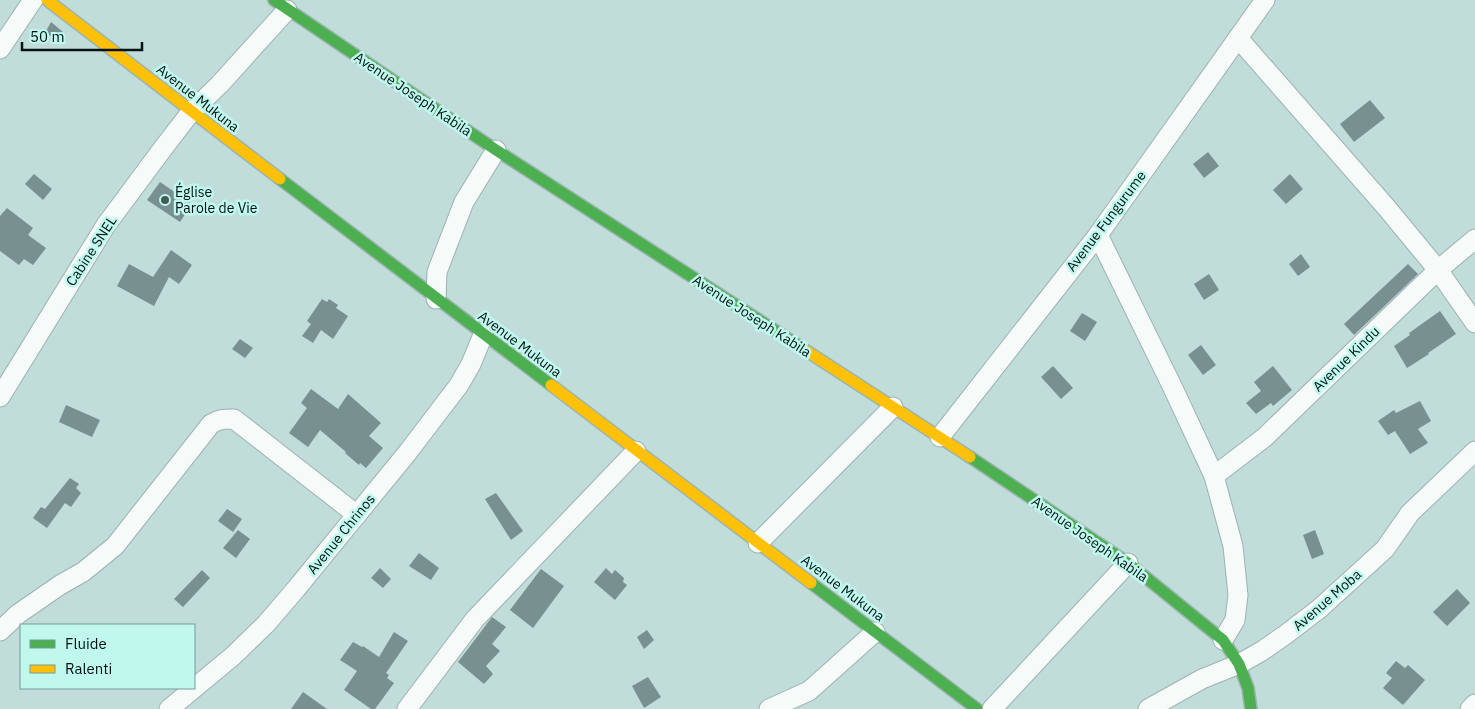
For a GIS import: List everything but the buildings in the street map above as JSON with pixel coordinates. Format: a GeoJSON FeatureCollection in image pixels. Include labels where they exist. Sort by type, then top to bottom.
{"type":"FeatureCollection","features":[{"type":"Feature","properties":{"kind":"street"},"geometry":{"type":"LineString","coordinates":[[0,49],[34,0]]}},
{"type":"Feature","properties":{"kind":"street","name":"Avenue Mukuna"},"geometry":{"type":"LineString","coordinates":[[46,0],[436,299],[977,709]]}},
{"type":"Feature","properties":{"kind":"street","name":"Avenue Fungurume"},"geometry":{"type":"LineString","coordinates":[[940,437],[1098,235],[1265,0]]}},
{"type":"Feature","properties":{"kind":"street","name":"Cabine SNEL"},"geometry":{"type":"LineString","coordinates":[[0,397],[106,225],[191,112],[220,84],[281,5]]}},
{"type":"Feature","properties":{"kind":"street","name":"Avenue Joseph Kabila"},"geometry":{"type":"LineString","coordinates":[[281,5],[496,150],[940,437],[1128,563],[1223,640],[1239,664],[1248,688],[1251,709]]}},
{"type":"Feature","properties":{"kind":"street"},"geometry":{"type":"LineString","coordinates":[[1238,38],[1386,207],[1438,270],[1475,323]]}},
{"type":"Feature","properties":{"kind":"street"},"geometry":{"type":"LineString","coordinates":[[436,299],[438,272],[464,202],[496,150]]}},
{"type":"Feature","properties":{"kind":"street"},"geometry":{"type":"LineString","coordinates":[[1098,235],[1214,476],[1233,546],[1238,595],[1235,620],[1223,640]]}},
{"type":"Feature","properties":{"kind":"street","name":"Avenue Kindu"},"geometry":{"type":"LineString","coordinates":[[1214,476],[1265,437],[1438,270],[1475,238]]}},
{"type":"Feature","properties":{"kind":"street","name":"Avenue Chrinos"},"geometry":{"type":"LineString","coordinates":[[195,687],[233,656],[266,624],[357,515],[459,385],[471,364],[483,334]]}},
{"type":"Feature","properties":{"kind":"street"},"geometry":{"type":"LineString","coordinates":[[758,543],[893,407]]}},
{"type":"Feature","properties":{"kind":"street"},"geometry":{"type":"LineString","coordinates":[[0,631],[18,614],[60,585],[83,572],[115,546],[211,424],[222,418],[234,419],[357,515]]}},
{"type":"Feature","properties":{"kind":"street","name":"Avenue Moba"},"geometry":{"type":"LineString","coordinates":[[1148,709],[1202,679],[1239,664],[1286,635],[1319,609],[1385,549],[1410,513],[1475,450]]}},
{"type":"Feature","properties":{"kind":"street"},"geometry":{"type":"LineString","coordinates":[[407,709],[475,619],[636,451]]}},
{"type":"Feature","properties":{"kind":"street"},"geometry":{"type":"LineString","coordinates":[[992,709],[1128,563]]}},
{"type":"Feature","properties":{"kind":"street"},"geometry":{"type":"LineString","coordinates":[[769,709],[809,691],[875,632]]}},
{"type":"Feature","properties":{"kind":"street","name":"Avenue Chrinos"},"geometry":{"type":"LineString","coordinates":[[169,709],[193,689]]}},
{"type":"Feature","properties":{"kind":"street"},"geometry":{"type":"LineString","coordinates":[[1470,709],[1475,704]]}},
{"type":"Feature","properties":{"kind":"traffic: fast"},"geometry":{"type":"LineString","coordinates":[[274,0],[496,150],[802,348]]}},
{"type":"Feature","properties":{"kind":"traffic: fast"},"geometry":{"type":"LineString","coordinates":[[280,179],[551,385]]}},
{"type":"Feature","properties":{"kind":"traffic: fast"},"geometry":{"type":"LineString","coordinates":[[970,457],[1128,563],[1223,640],[1239,664],[1248,688],[1251,709]]}},
{"type":"Feature","properties":{"kind":"traffic: fast"},"geometry":{"type":"LineString","coordinates":[[811,583],[977,709]]}},
{"type":"Feature","properties":{"kind":"traffic: slow"},"geometry":{"type":"LineString","coordinates":[[47,0],[280,179]]}},
{"type":"Feature","properties":{"kind":"traffic: slow"},"geometry":{"type":"LineString","coordinates":[[802,348],[970,457]]}},
{"type":"Feature","properties":{"kind":"traffic: slow"},"geometry":{"type":"LineString","coordinates":[[551,385],[811,583]]}},
{"type":"Feature","properties":{"kind":"place","name":"Église Parole de Vie"},"geometry":{"type":"Point","coordinates":[165,200]}}]}
